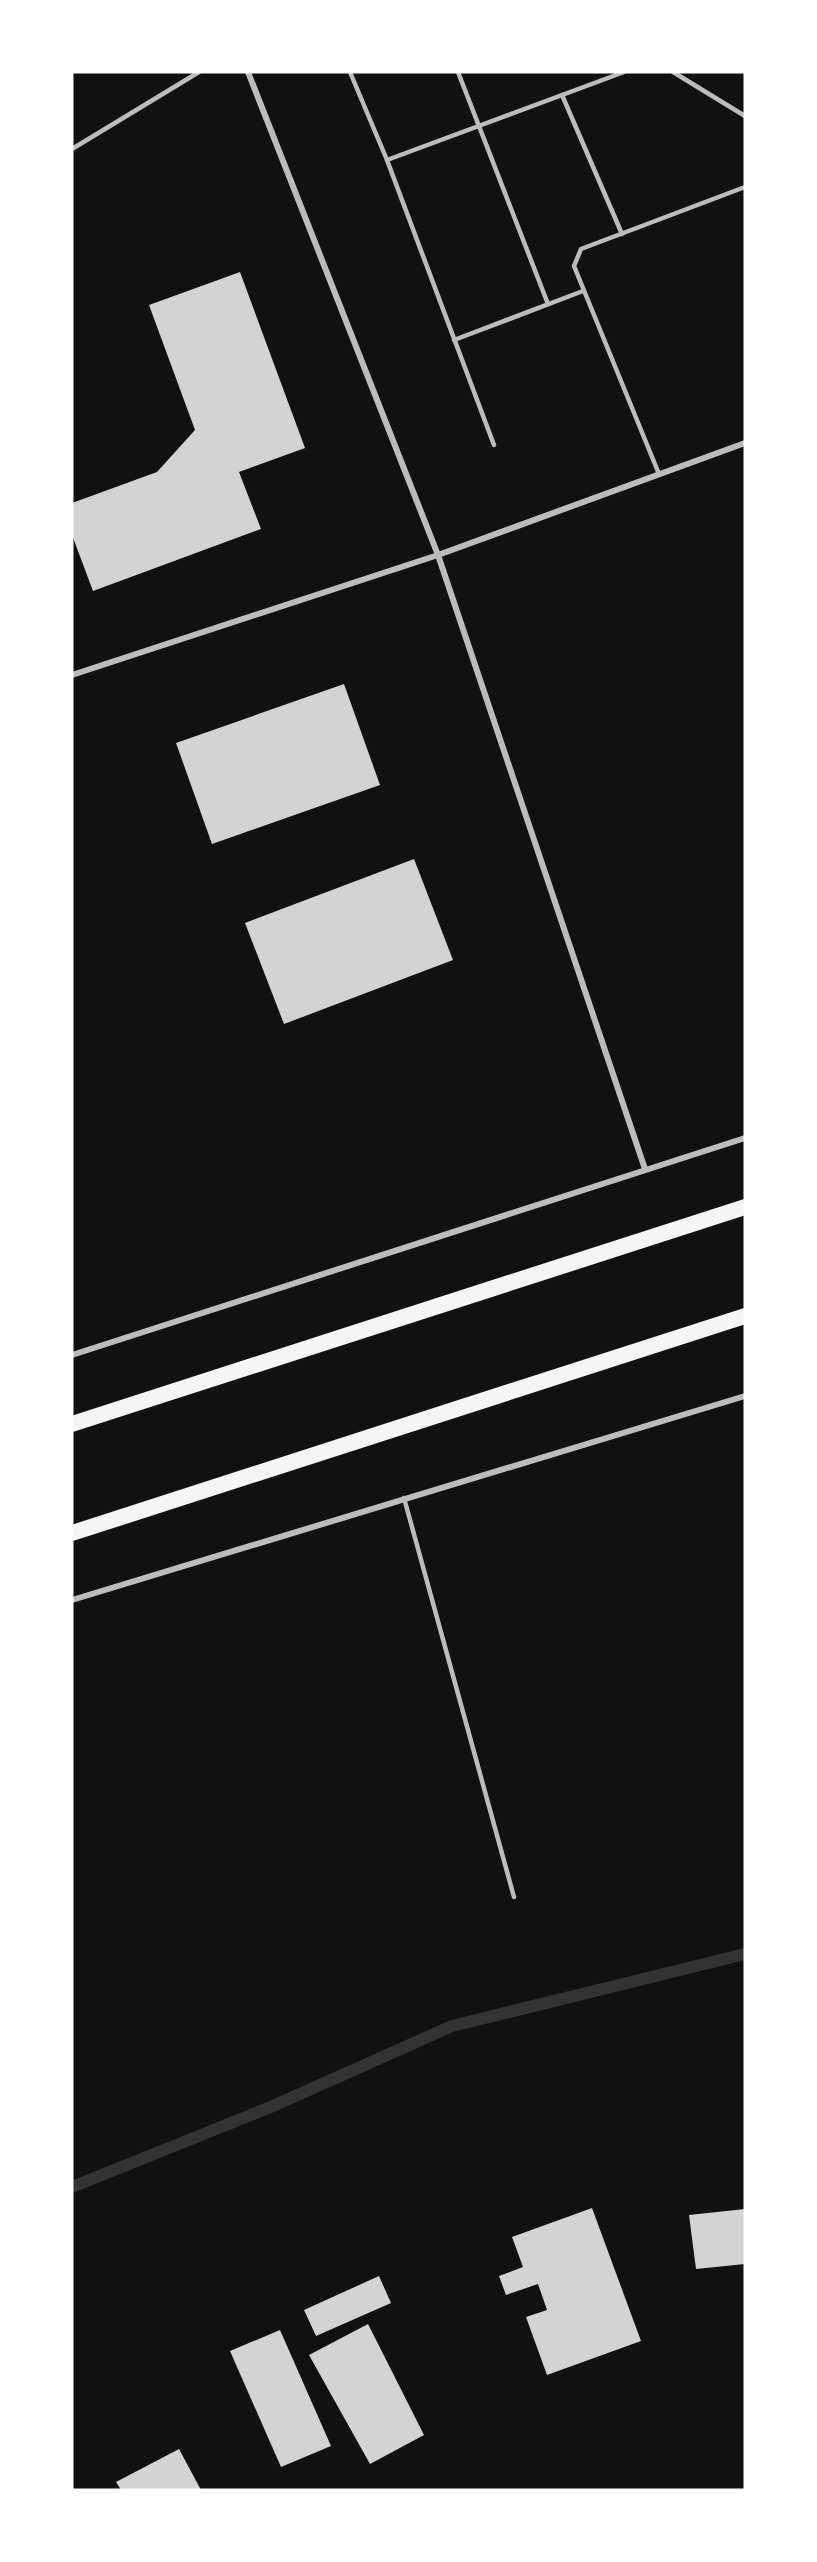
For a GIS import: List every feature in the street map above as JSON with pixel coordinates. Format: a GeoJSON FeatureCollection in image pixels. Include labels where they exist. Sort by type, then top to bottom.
{"type":"FeatureCollection","features":[{"type":"Feature","properties":{"kind":"highway"},"geometry":{"type":"LineString","coordinates":[[72,1424],[745,1207]]}},
{"type":"Feature","properties":{"kind":"highway"},"geometry":{"type":"LineString","coordinates":[[72,1533],[745,1316]]}},
{"type":"Feature","properties":{"kind":"street"},"geometry":{"type":"LineString","coordinates":[[248,72],[438,555],[645,1169]]}},
{"type":"Feature","properties":{"kind":"street"},"geometry":{"type":"LineString","coordinates":[[72,675],[438,555],[745,443]]}},
{"type":"Feature","properties":{"kind":"street"},"geometry":{"type":"LineString","coordinates":[[72,1355],[745,1138]]}},
{"type":"Feature","properties":{"kind":"street"},"geometry":{"type":"LineString","coordinates":[[72,1600],[745,1396]]}},
{"type":"Feature","properties":{"kind":"lane"},"geometry":{"type":"LineString","coordinates":[[72,148],[199,72]]}},
{"type":"Feature","properties":{"kind":"lane"},"geometry":{"type":"LineString","coordinates":[[350,72],[387,160],[494,446]]}},
{"type":"Feature","properties":{"kind":"lane"},"geometry":{"type":"LineString","coordinates":[[458,72],[548,304]]}},
{"type":"Feature","properties":{"kind":"lane"},"geometry":{"type":"LineString","coordinates":[[387,160],[624,72]]}},
{"type":"Feature","properties":{"kind":"lane"},"geometry":{"type":"LineString","coordinates":[[673,72],[745,116]]}},
{"type":"Feature","properties":{"kind":"lane"},"geometry":{"type":"LineString","coordinates":[[562,95],[622,234]]}},
{"type":"Feature","properties":{"kind":"lane"},"geometry":{"type":"LineString","coordinates":[[659,474],[574,266],[581,249],[745,187]]}},
{"type":"Feature","properties":{"kind":"lane"},"geometry":{"type":"LineString","coordinates":[[454,340],[583,291]]}},
{"type":"Feature","properties":{"kind":"lane"},"geometry":{"type":"LineString","coordinates":[[404,1498],[514,1897]]}},
{"type":"Feature","properties":{"kind":"building"},"geometry":{"type":"Polygon","coordinates":[[[240,272],[305,448],[239,472],[261,529],[93,591],[72,535],[72,503],[157,472],[195,430],[149,305],[240,272]]]}},
{"type":"Feature","properties":{"kind":"building"},"geometry":{"type":"Polygon","coordinates":[[[344,684],[380,785],[212,844],[176,743],[344,684]]]}},
{"type":"Feature","properties":{"kind":"building"},"geometry":{"type":"Polygon","coordinates":[[[414,859],[453,960],[284,1024],[245,923],[414,859]]]}},
{"type":"Feature","properties":{"kind":"building"},"geometry":{"type":"Polygon","coordinates":[[[592,2208],[641,2341],[547,2375],[526,2317],[547,2310],[538,2284],[506,2295],[499,2276],[523,2267],[512,2237],[592,2208]]]}},
{"type":"Feature","properties":{"kind":"building"},"geometry":{"type":"Polygon","coordinates":[[[745,2209],[745,2264],[696,2269],[689,2215],[745,2209]]]}},
{"type":"Feature","properties":{"kind":"building"},"geometry":{"type":"Polygon","coordinates":[[[379,2276],[391,2303],[316,2336],[304,2310],[379,2276]]]}},
{"type":"Feature","properties":{"kind":"building"},"geometry":{"type":"Polygon","coordinates":[[[368,2324],[424,2435],[370,2464],[309,2355],[368,2324]]]}},
{"type":"Feature","properties":{"kind":"building"},"geometry":{"type":"Polygon","coordinates":[[[280,2330],[331,2446],[281,2467],[230,2351],[280,2330]]]}},
{"type":"Feature","properties":{"kind":"building"},"geometry":{"type":"Polygon","coordinates":[[[179,2449],[201,2490],[121,2490],[116,2482],[179,2449]]]}},
{"type":"Feature","properties":{"kind":"waterway"},"geometry":{"type":"LineString","coordinates":[[72,2187],[273,2106],[452,2026],[745,1954]]}}]}
